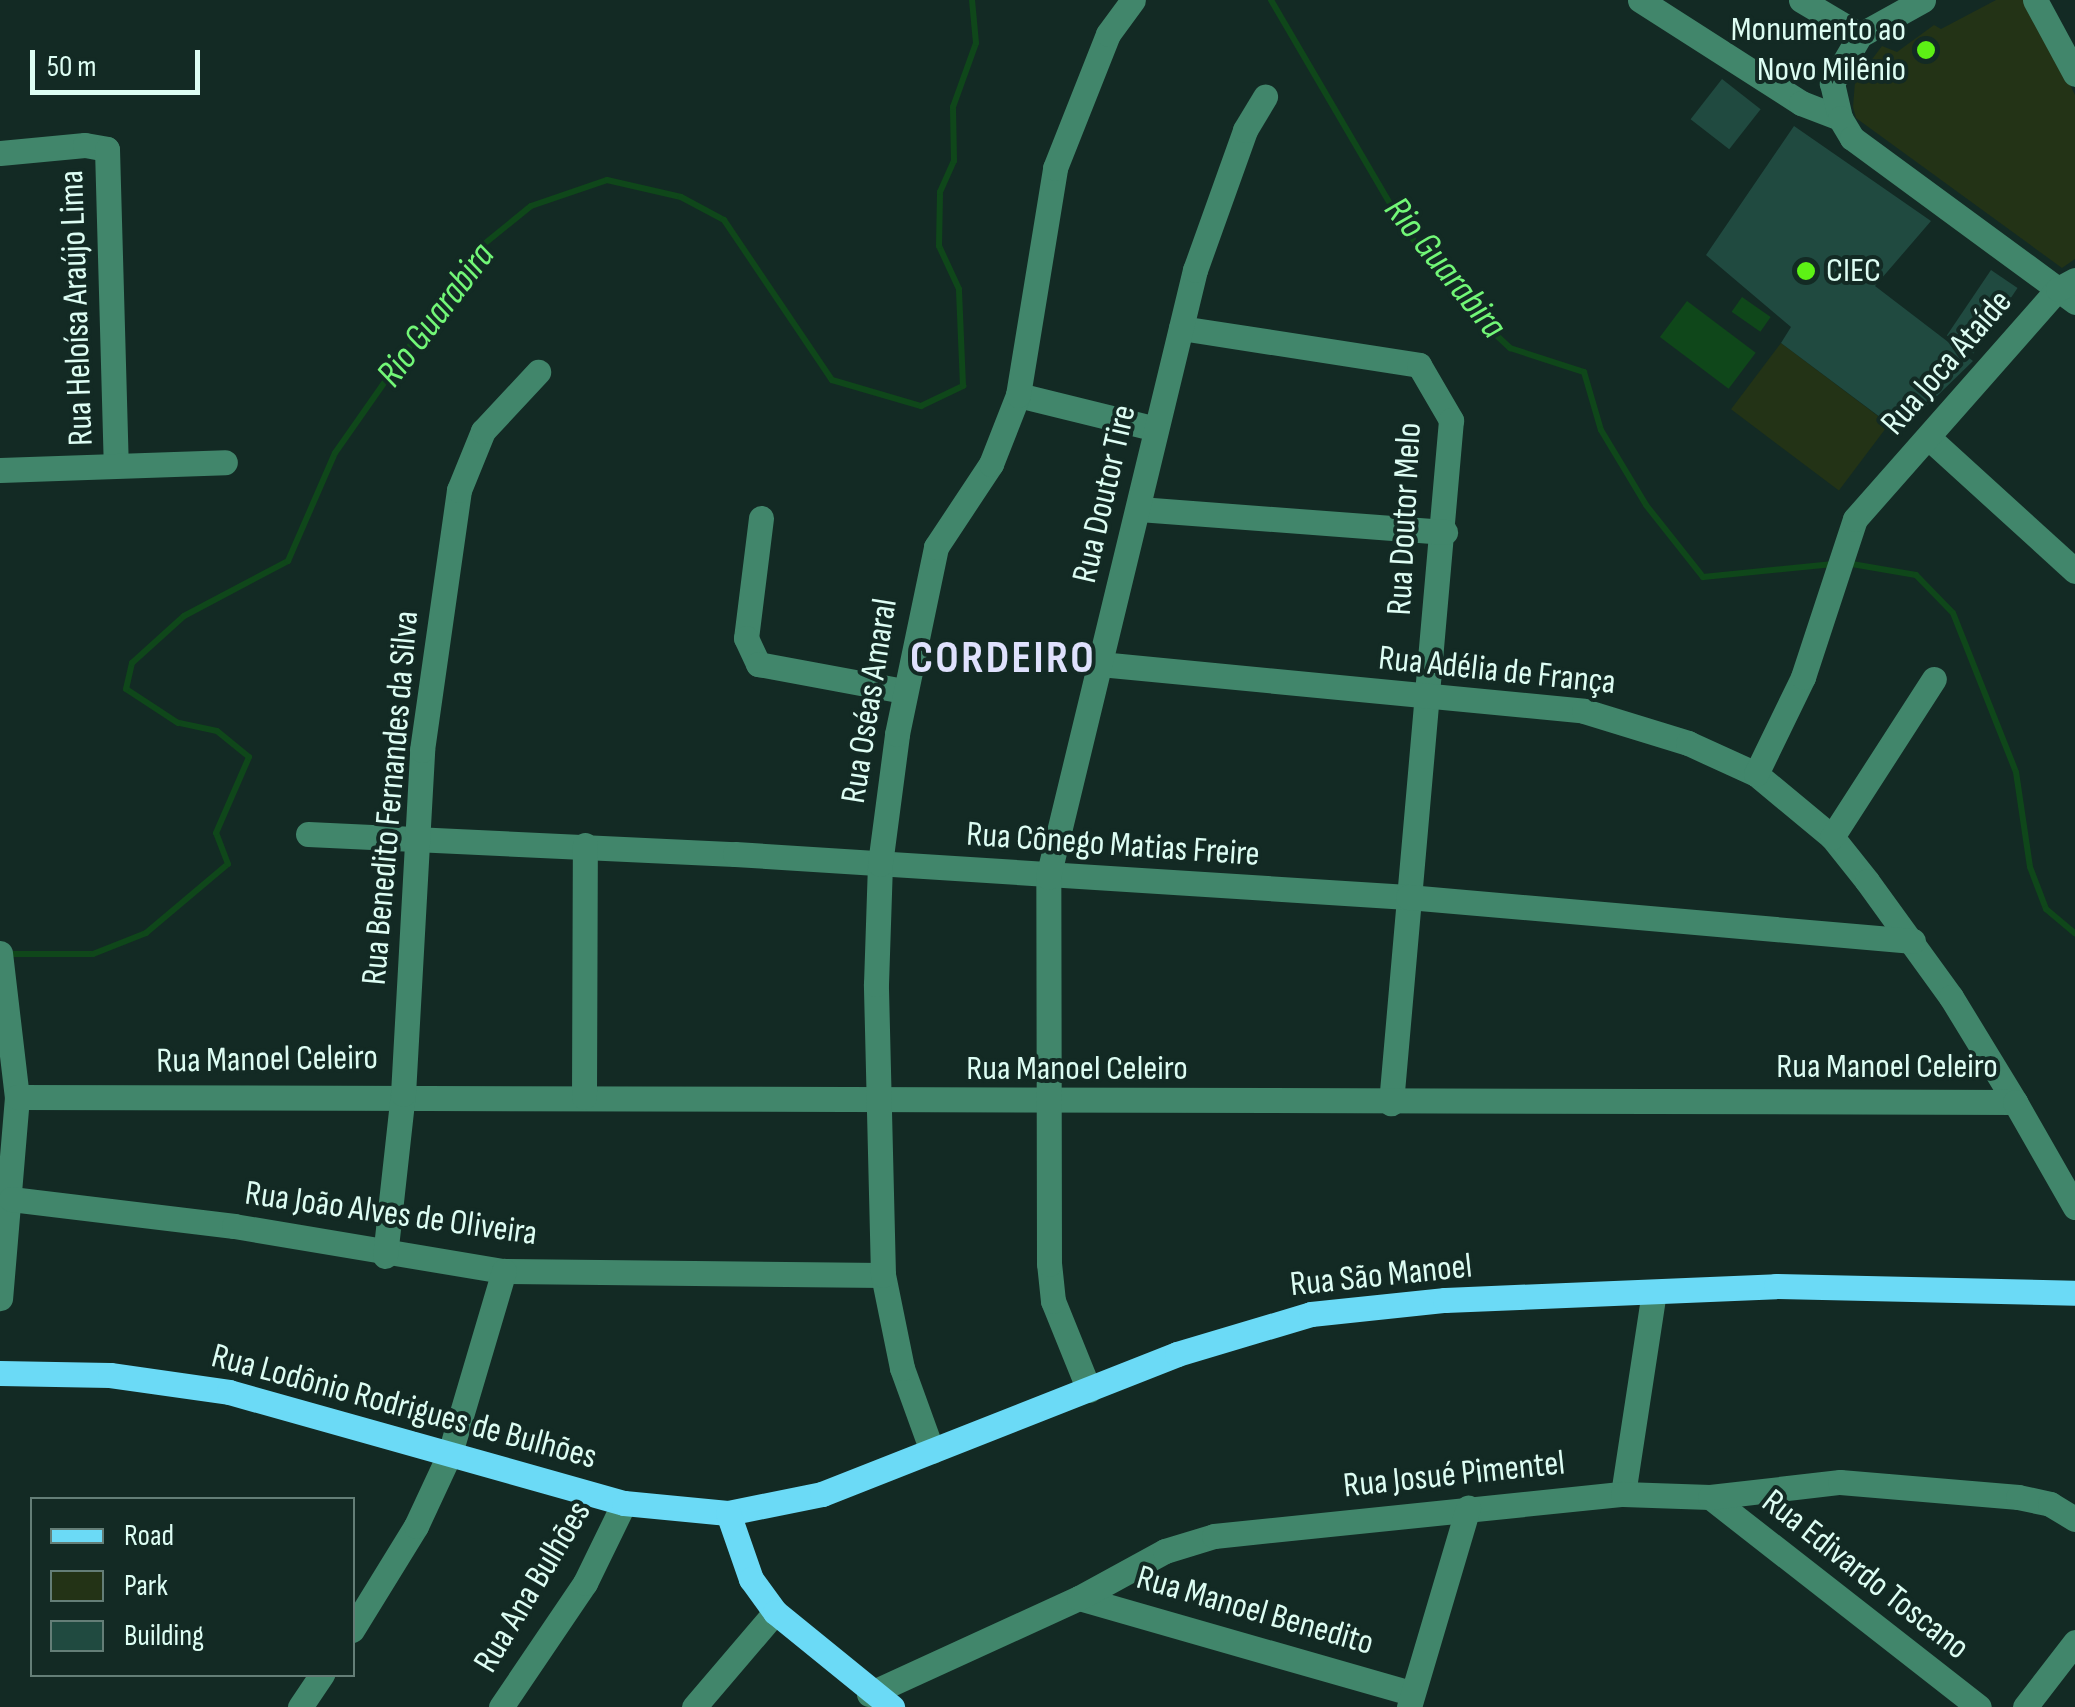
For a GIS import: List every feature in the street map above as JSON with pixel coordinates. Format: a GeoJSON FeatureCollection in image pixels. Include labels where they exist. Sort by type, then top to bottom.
{"type":"FeatureCollection","features":[{"type":"Feature","properties":{"kind":"main road","name":"Rua São Manoel"},"geometry":{"type":"LineString","coordinates":[[728,1513],[822,1494],[1177,1354],[1311,1314],[1445,1300],[1654,1292],[1886,1286],[2075,1293]]}},
{"type":"Feature","properties":{"kind":"main road","name":"Rua Lodônio Rodrigues de Bulhões"},"geometry":{"type":"LineString","coordinates":[[0,1373],[110,1375],[194,1386],[450,1453],[624,1504],[728,1513]]}},
{"type":"Feature","properties":{"kind":"main road"},"geometry":{"type":"LineString","coordinates":[[728,1513],[751,1580],[775,1612],[880,1700]]}},
{"type":"Feature","properties":{"kind":"street","name":"Rua Oséas Amaral"},"geometry":{"type":"LineString","coordinates":[[932,1451],[902,1368],[883,1275],[877,1104],[880,864],[904,691],[936,547],[991,464],[1018,395],[1055,168],[1108,34],[1133,0]]}},
{"type":"Feature","properties":{"kind":"street"},"geometry":{"type":"LineString","coordinates":[[1640,0],[1801,104],[1840,118]]}},
{"type":"Feature","properties":{"kind":"street"},"geometry":{"type":"LineString","coordinates":[[1802,0],[1860,36]]}},
{"type":"Feature","properties":{"kind":"street"},"geometry":{"type":"LineString","coordinates":[[1923,0],[1860,36],[1832,83],[1840,118],[1852,138],[2069,290]]}},
{"type":"Feature","properties":{"kind":"street"},"geometry":{"type":"LineString","coordinates":[[2035,0],[2075,74]]}},
{"type":"Feature","properties":{"kind":"street","name":"Rua Doutor Tire"},"geometry":{"type":"LineString","coordinates":[[1089,1390],[1053,1301],[1045,1104],[1048,877],[1181,328],[1219,197],[1265,97]]}},
{"type":"Feature","properties":{"kind":"street","name":"Rua Heloísa Araújo Lima"},"geometry":{"type":"LineString","coordinates":[[0,153],[99,144],[107,150],[116,464]]}},
{"type":"Feature","properties":{"kind":"street","name":"Rua Joca Ataíde"},"geometry":{"type":"LineString","coordinates":[[1756,774],[1803,677],[1850,540],[1873,496],[2069,290]]}},
{"type":"Feature","properties":{"kind":"street","name":"Rua Doutor Melo"},"geometry":{"type":"LineString","coordinates":[[1181,328],[1419,365],[1451,420],[1445,532],[1391,1103]]}},
{"type":"Feature","properties":{"kind":"street","name":"Rua Benedito Fernandes da Silva"},"geometry":{"type":"LineString","coordinates":[[384,1256],[402,1094],[416,836],[434,649],[460,490],[484,431],[538,372]]}},
{"type":"Feature","properties":{"kind":"street"},"geometry":{"type":"LineString","coordinates":[[1018,395],[1156,430]]}},
{"type":"Feature","properties":{"kind":"street"},"geometry":{"type":"LineString","coordinates":[[1930,439],[2075,571]]}},
{"type":"Feature","properties":{"kind":"street"},"geometry":{"type":"LineString","coordinates":[[0,470],[225,462]]}},
{"type":"Feature","properties":{"kind":"street"},"geometry":{"type":"LineString","coordinates":[[1139,508],[1445,532]]}},
{"type":"Feature","properties":{"kind":"street"},"geometry":{"type":"LineString","coordinates":[[760,518],[746,638],[758,664],[904,691]]}},
{"type":"Feature","properties":{"kind":"street","name":"Rua Adélia de França"},"geometry":{"type":"LineString","coordinates":[[1100,664],[1625,720],[1756,774],[1832,837],[1913,940],[2015,1102]]}},
{"type":"Feature","properties":{"kind":"street"},"geometry":{"type":"LineString","coordinates":[[1832,837],[1934,679]]}},
{"type":"Feature","properties":{"kind":"street","name":"Rua Cônego Matias Freire"},"geometry":{"type":"LineString","coordinates":[[308,834],[416,836],[1408,897],[1913,940]]}},
{"type":"Feature","properties":{"kind":"street"},"geometry":{"type":"LineString","coordinates":[[584,1096],[585,846]]}},
{"type":"Feature","properties":{"kind":"street"},"geometry":{"type":"LineString","coordinates":[[0,954],[17,1097],[0,1298]]}},
{"type":"Feature","properties":{"kind":"street","name":"Rua Manoel Celeiro"},"geometry":{"type":"LineString","coordinates":[[17,1097],[402,1094],[877,1104],[2015,1102],[2075,1206]]}},
{"type":"Feature","properties":{"kind":"street","name":"Rua João Alves de Oliveira"},"geometry":{"type":"LineString","coordinates":[[11,1198],[234,1226],[384,1256],[504,1272],[883,1275]]}},
{"type":"Feature","properties":{"kind":"street"},"geometry":{"type":"LineString","coordinates":[[355,1625],[416,1526],[450,1453],[504,1272]]}},
{"type":"Feature","properties":{"kind":"street"},"geometry":{"type":"LineString","coordinates":[[1623,1494],[1654,1292]]}},
{"type":"Feature","properties":{"kind":"street","name":"Rua Josué Pimentel"},"geometry":{"type":"LineString","coordinates":[[880,1700],[1165,1551],[1214,1536],[1623,1494],[1710,1497],[1809,1484],[1893,1483],[2018,1498],[2050,1504],[2075,1519]]}},
{"type":"Feature","properties":{"kind":"street","name":"Rua Edivardo Toscano"},"geometry":{"type":"LineString","coordinates":[[1710,1497],[1979,1707]]}},
{"type":"Feature","properties":{"kind":"street","name":"Rua Ana Bulhões"},"geometry":{"type":"LineString","coordinates":[[501,1707],[586,1583],[624,1504]]}},
{"type":"Feature","properties":{"kind":"street"},"geometry":{"type":"LineString","coordinates":[[1410,1700],[1468,1508]]}},
{"type":"Feature","properties":{"kind":"street","name":"Rua Manoel Benedito"},"geometry":{"type":"LineString","coordinates":[[1079,1598],[1410,1700]]}},
{"type":"Feature","properties":{"kind":"street"},"geometry":{"type":"LineString","coordinates":[[694,1707],[775,1612]]}},
{"type":"Feature","properties":{"kind":"street"},"geometry":{"type":"LineString","coordinates":[[2025,1707],[2075,1642]]}},
{"type":"Feature","properties":{"kind":"street"},"geometry":{"type":"LineString","coordinates":[[300,1707],[320,1677]]}},
{"type":"Feature","properties":{"kind":"green space"},"geometry":{"type":"Polygon","coordinates":[[[1996,0],[2028,0],[2075,95],[2075,259],[2062,268],[1856,118],[1853,107],[1855,82],[1882,46],[1897,52],[1934,25],[1941,29],[1996,0]]]}},
{"type":"Feature","properties":{"kind":"green space"},"geometry":{"type":"Polygon","coordinates":[[[1781,343],[1889,424],[1839,491],[1731,409],[1781,343]]]}},
{"type":"Feature","properties":{"kind":"shaded area"},"geometry":{"type":"Polygon","coordinates":[[[1742,297],[1771,317],[1760,332],[1732,312],[1742,297]]]}},
{"type":"Feature","properties":{"kind":"shaded area"},"geometry":{"type":"Polygon","coordinates":[[[1687,301],[1756,353],[1729,389],[1660,337],[1687,301]]]}},
{"type":"Feature","properties":{"kind":"building"},"geometry":{"type":"Polygon","coordinates":[[[1722,79],[1761,109],[1729,149],[1691,119],[1722,79]]]}},
{"type":"Feature","properties":{"kind":"building","name":"CIEC"},"geometry":{"type":"Polygon","coordinates":[[[1794,126],[1931,221],[1875,286],[1973,361],[1900,432],[1781,343],[1791,327],[1706,255],[1794,126]]]}},
{"type":"Feature","properties":{"kind":"building"},"geometry":{"type":"Polygon","coordinates":[[[1991,270],[2018,288],[1973,353],[1947,335],[1991,270]]]}},
{"type":"Feature","properties":{"kind":"waterway","name":"Rio Guarabira"},"geometry":{"type":"LineString","coordinates":[[6,954],[93,954],[146,933],[228,864],[216,833],[249,757],[217,731],[178,723],[126,689],[132,663],[184,616],[288,561],[335,453],[478,249],[531,206],[607,180],[681,197],[724,220],[832,380],[921,406],[963,386],[959,289],[939,246],[940,192],[954,161],[953,107],[976,43],[972,0]]}},
{"type":"Feature","properties":{"kind":"waterway","name":"Rio Guarabira"},"geometry":{"type":"LineString","coordinates":[[1271,0],[1405,229],[1465,306],[1510,348],[1584,372],[1601,430],[1646,505],[1703,577],[1833,564]]}},
{"type":"Feature","properties":{"kind":"waterway","name":"Rio Guarabira"},"geometry":{"type":"LineString","coordinates":[[1846,563],[1916,575],[1953,613],[2016,772],[2030,867],[2046,909],[2075,933]]}},
{"type":"Feature","properties":{"kind":"place","name":"Monumento ao Novo Milênio"},"geometry":{"type":"Point","coordinates":[1926,50]}},
{"type":"Feature","properties":{"kind":"place","name":"CIEC"},"geometry":{"type":"Point","coordinates":[1806,271]}},
{"type":"Feature","properties":{"kind":"district","name":"CORDEIRO"},"geometry":{"type":"Point","coordinates":[1003,659]}}]}
